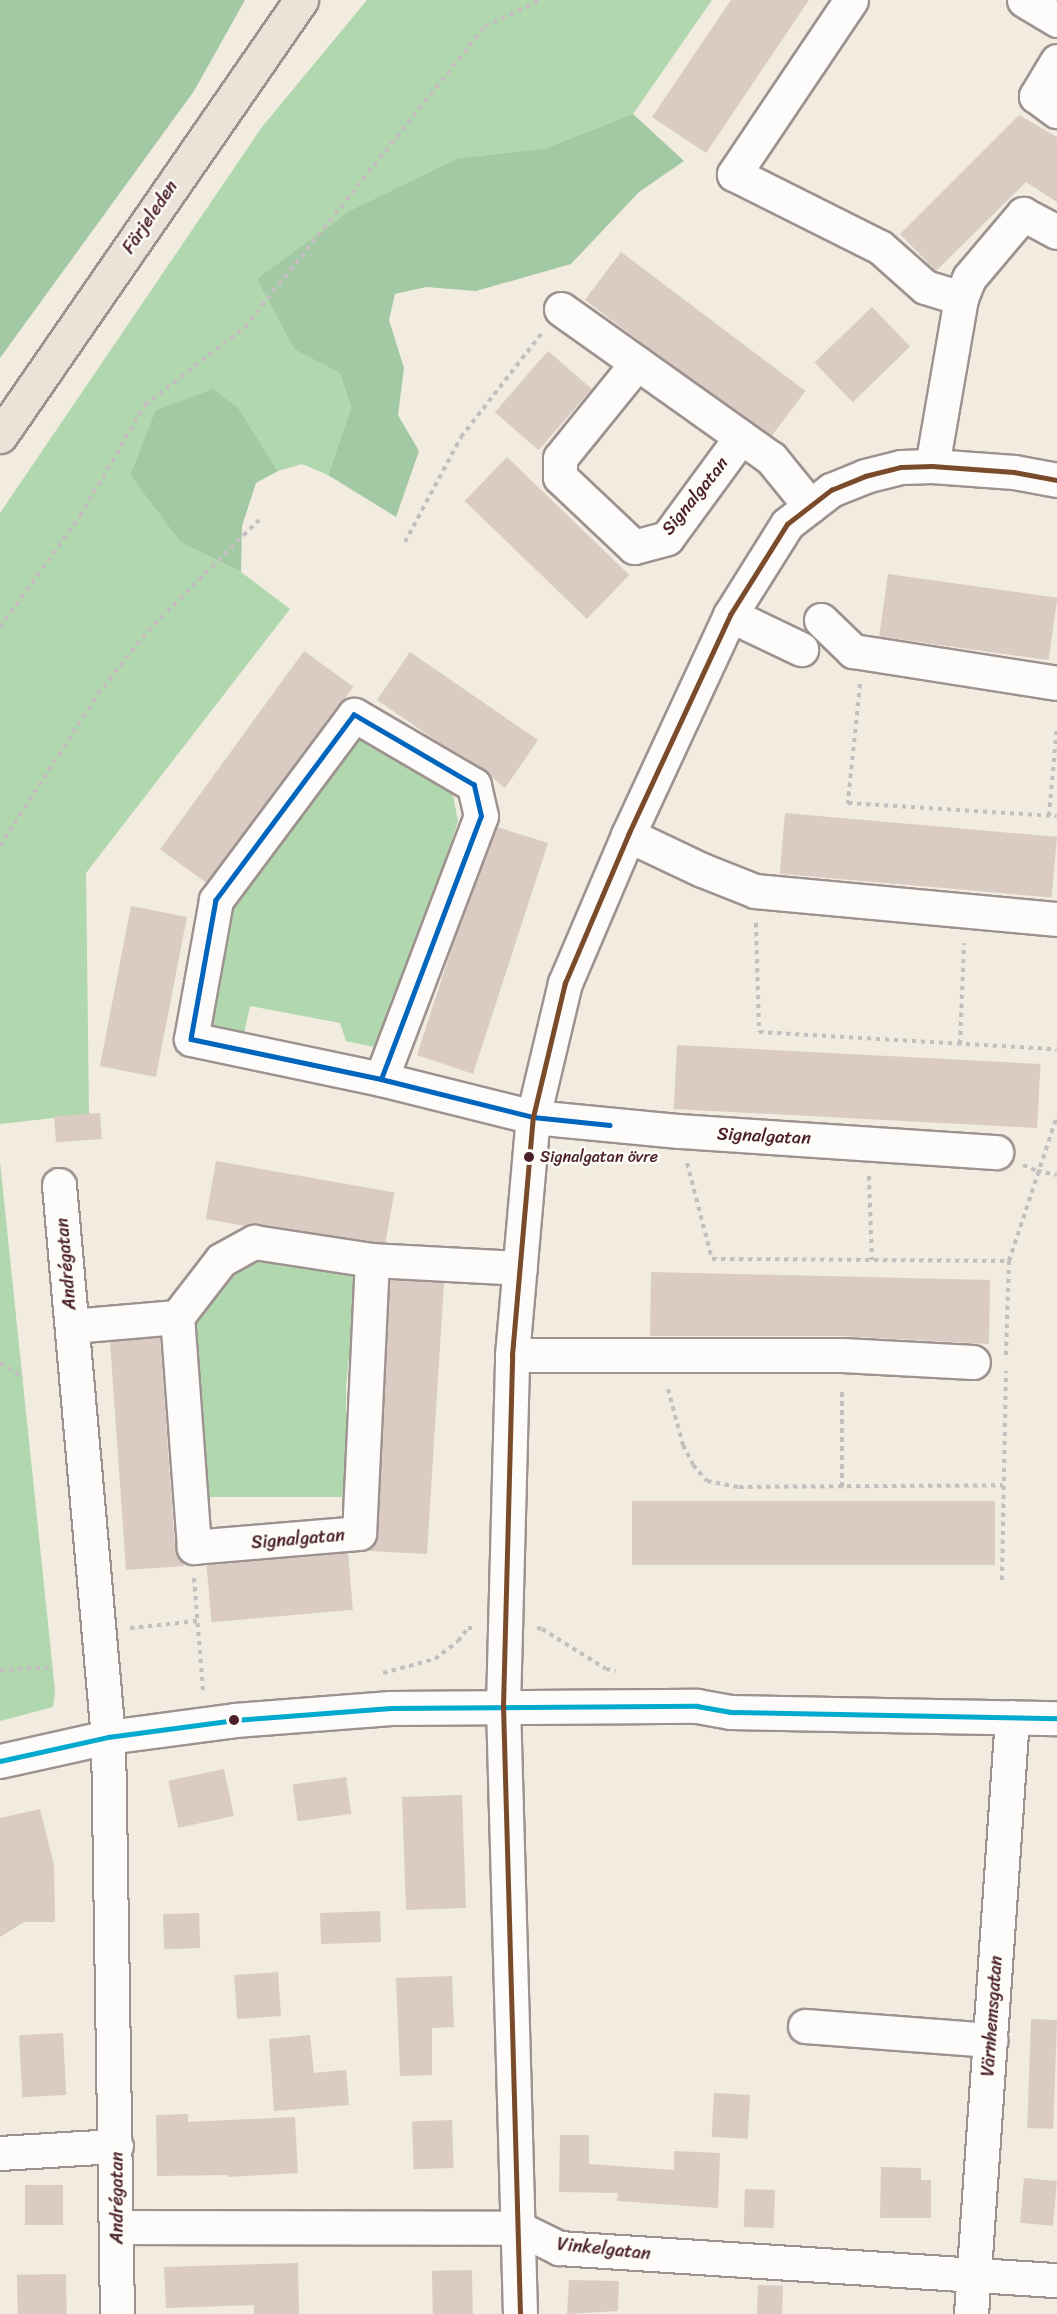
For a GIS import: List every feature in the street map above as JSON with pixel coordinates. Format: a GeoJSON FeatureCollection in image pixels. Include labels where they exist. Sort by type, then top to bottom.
{"type":"FeatureCollection","features":[{"type":"Feature","properties":{"kind":"main road","name":"Färjeleden"},"geometry":{"type":"LineString","coordinates":[[0,436],[301,0]]}},
{"type":"Feature","properties":{"kind":"street"},"geometry":{"type":"LineString","coordinates":[[851,0],[734,174],[880,247],[925,287],[961,298]]}},
{"type":"Feature","properties":{"kind":"street"},"geometry":{"type":"LineString","coordinates":[[1024,0],[1057,20]]}},
{"type":"Feature","properties":{"kind":"street"},"geometry":{"type":"LineString","coordinates":[[1057,61],[1036,96],[1057,111]]}},
{"type":"Feature","properties":{"kind":"street"},"geometry":{"type":"LineString","coordinates":[[932,466],[961,298],[969,278],[1023,214],[1057,232]]}},
{"type":"Feature","properties":{"kind":"street"},"geometry":{"type":"LineString","coordinates":[[561,309],[771,458],[810,506]]}},
{"type":"Feature","properties":{"kind":"street","name":"Signalgatan"},"geometry":{"type":"LineString","coordinates":[[637,363],[560,458],[560,477],[634,547],[667,538],[741,437]]}},
{"type":"Feature","properties":{"kind":"street"},"geometry":{"type":"LineString","coordinates":[[520,2314],[503,1706],[512,1355],[532,1117],[565,983],[628,835],[730,615],[787,524],[831,490],[865,476],[901,467],[932,466],[1014,472],[1057,480]]}},
{"type":"Feature","properties":{"kind":"street"},"geometry":{"type":"LineString","coordinates":[[730,615],[801,649]]}},
{"type":"Feature","properties":{"kind":"street"},"geometry":{"type":"LineString","coordinates":[[821,620],[853,651],[1057,682]]}},
{"type":"Feature","properties":{"kind":"street","name":"Signalgatan"},"geometry":{"type":"LineString","coordinates":[[381,1079],[481,816],[474,785],[354,715],[216,900],[191,1039],[381,1079],[532,1117],[679,1131],[996,1152]]}},
{"type":"Feature","properties":{"kind":"street"},"geometry":{"type":"LineString","coordinates":[[628,835],[702,870],[755,891],[1055,919]]}},
{"type":"Feature","properties":{"kind":"street","name":"Andrégatan"},"geometry":{"type":"LineString","coordinates":[[59,1185],[108,1737],[117,2314]]}},
{"type":"Feature","properties":{"kind":"street"},"geometry":{"type":"LineString","coordinates":[[194,1547],[177,1317],[221,1260],[254,1242],[372,1260],[520,1268]]}},
{"type":"Feature","properties":{"kind":"street","name":"Signalgatan"},"geometry":{"type":"LineString","coordinates":[[194,1547],[360,1533],[372,1260]]}},
{"type":"Feature","properties":{"kind":"street"},"geometry":{"type":"LineString","coordinates":[[72,1326],[177,1317]]}},
{"type":"Feature","properties":{"kind":"street"},"geometry":{"type":"LineString","coordinates":[[512,1355],[842,1355],[973,1362]]}},
{"type":"Feature","properties":{"kind":"street"},"geometry":{"type":"LineString","coordinates":[[0,1761],[108,1737],[207,1724],[391,1708],[697,1706],[730,1712],[1057,1718]]}},
{"type":"Feature","properties":{"kind":"street","name":"Värnhemsgatan"},"geometry":{"type":"LineString","coordinates":[[971,2314],[1012,1717]]}},
{"type":"Feature","properties":{"kind":"street"},"geometry":{"type":"LineString","coordinates":[[805,2026],[990,2040]]}},
{"type":"Feature","properties":{"kind":"street"},"geometry":{"type":"LineString","coordinates":[[0,2153],[116,2146]]}},
{"type":"Feature","properties":{"kind":"street","name":"Vinkelgatan"},"geometry":{"type":"LineString","coordinates":[[117,2227],[518,2228],[559,2248],[974,2277],[1057,2280]]}},
{"type":"Feature","properties":{"kind":"path"},"geometry":{"type":"LineString","coordinates":[[0,627],[80,516],[145,405],[245,327],[485,26],[541,0]]}},
{"type":"Feature","properties":{"kind":"path"},"geometry":{"type":"LineString","coordinates":[[405,542],[461,437],[561,309]]}},
{"type":"Feature","properties":{"kind":"path"},"geometry":{"type":"LineString","coordinates":[[0,846],[98,694],[148,631],[259,520]]}},
{"type":"Feature","properties":{"kind":"path"},"geometry":{"type":"LineString","coordinates":[[863,652],[848,803],[1057,816]]}},
{"type":"Feature","properties":{"kind":"path"},"geometry":{"type":"LineString","coordinates":[[1049,816],[1057,726]]}},
{"type":"Feature","properties":{"kind":"path"},"geometry":{"type":"LineString","coordinates":[[755,891],[759,1032],[1057,1049]]}},
{"type":"Feature","properties":{"kind":"path"},"geometry":{"type":"LineString","coordinates":[[960,1044],[965,912]]}},
{"type":"Feature","properties":{"kind":"path"},"geometry":{"type":"LineString","coordinates":[[1002,1580],[1009,1261],[1057,1116]]}},
{"type":"Feature","properties":{"kind":"path"},"geometry":{"type":"LineString","coordinates":[[679,1131],[712,1259],[1009,1261]]}},
{"type":"Feature","properties":{"kind":"path"},"geometry":{"type":"LineString","coordinates":[[868,1142],[872,1260]]}},
{"type":"Feature","properties":{"kind":"path"},"geometry":{"type":"LineString","coordinates":[[1037,1171],[1057,1175]]}},
{"type":"Feature","properties":{"kind":"path"},"geometry":{"type":"LineString","coordinates":[[659,1355],[683,1445],[693,1466],[707,1481],[739,1487],[1003,1485]]}},
{"type":"Feature","properties":{"kind":"path"},"geometry":{"type":"LineString","coordinates":[[842,1355],[842,1487]]}},
{"type":"Feature","properties":{"kind":"path"},"geometry":{"type":"LineString","coordinates":[[0,1363],[23,1377]]}},
{"type":"Feature","properties":{"kind":"path"},"geometry":{"type":"LineString","coordinates":[[194,1547],[207,1724]]}},
{"type":"Feature","properties":{"kind":"path"},"geometry":{"type":"LineString","coordinates":[[99,1632],[198,1621]]}},
{"type":"Feature","properties":{"kind":"path"},"geometry":{"type":"LineString","coordinates":[[0,1670],[52,1667]]}},
{"type":"Feature","properties":{"kind":"green space"},"geometry":{"type":"Polygon","coordinates":[[[0,0],[245,0],[194,91],[0,358],[0,0]]]}},
{"type":"Feature","properties":{"kind":"green space"},"geometry":{"type":"Polygon","coordinates":[[[367,0],[712,0],[633,114],[543,149],[459,158],[295,350],[340,373],[351,408],[328,475],[302,464],[278,471],[239,409],[155,411],[130,475],[180,542],[241,572],[290,609],[86,873],[89,1114],[0,1124],[0,513],[262,127],[367,0]]]}},
{"type":"Feature","properties":{"kind":"green space"},"geometry":{"type":"Polygon","coordinates":[[[633,114],[684,161],[639,192],[571,264],[476,291],[426,287],[395,294],[389,320],[404,368],[398,415],[419,451],[396,517],[328,475],[351,408],[340,373],[295,350],[257,279],[350,211],[459,158],[543,149],[633,114]]]}},
{"type":"Feature","properties":{"kind":"green space"},"geometry":{"type":"Polygon","coordinates":[[[213,389],[239,409],[278,471],[256,483],[242,526],[241,572],[180,542],[130,475],[155,411],[213,389]]]}},
{"type":"Feature","properties":{"kind":"green space"},"geometry":{"type":"Polygon","coordinates":[[[358,734],[452,791],[458,821],[439,881],[378,1048],[346,1041],[340,1023],[250,1006],[244,1033],[212,1027],[233,910],[358,734]]]}},
{"type":"Feature","properties":{"kind":"green space"},"geometry":{"type":"Polygon","coordinates":[[[0,1162],[55,1691],[53,1707],[0,1721],[0,1162]]]}},
{"type":"Feature","properties":{"kind":"green space"},"geometry":{"type":"Polygon","coordinates":[[[255,1255],[358,1271],[346,1386],[346,1497],[209,1497],[189,1326],[228,1270],[255,1255]]]}},
{"type":"Feature","properties":{"kind":"building"},"geometry":{"type":"Polygon","coordinates":[[[731,0],[809,0],[706,153],[652,117],[731,0]]]}},
{"type":"Feature","properties":{"kind":"building"},"geometry":{"type":"Polygon","coordinates":[[[1019,115],[1057,137],[1057,202],[1026,182],[936,271],[900,234],[1019,115]]]}},
{"type":"Feature","properties":{"kind":"building"},"geometry":{"type":"Polygon","coordinates":[[[621,252],[805,391],[769,439],[585,300],[621,252]]]}},
{"type":"Feature","properties":{"kind":"building"},"geometry":{"type":"Polygon","coordinates":[[[872,307],[910,347],[853,402],[814,363],[872,307]]]}},
{"type":"Feature","properties":{"kind":"building"},"geometry":{"type":"Polygon","coordinates":[[[548,351],[592,389],[539,450],[495,412],[548,351]]]}},
{"type":"Feature","properties":{"kind":"building"},"geometry":{"type":"Polygon","coordinates":[[[507,457],[629,575],[587,619],[465,501],[507,457]]]}},
{"type":"Feature","properties":{"kind":"building"},"geometry":{"type":"Polygon","coordinates":[[[888,574],[1057,598],[1049,660],[879,636],[888,574]]]}},
{"type":"Feature","properties":{"kind":"building"},"geometry":{"type":"Polygon","coordinates":[[[304,651],[353,687],[209,885],[160,849],[304,651]]]}},
{"type":"Feature","properties":{"kind":"building"},"geometry":{"type":"Polygon","coordinates":[[[410,652],[538,740],[505,788],[483,769],[441,744],[377,700],[410,652]]]}},
{"type":"Feature","properties":{"kind":"building"},"geometry":{"type":"Polygon","coordinates":[[[785,813],[1057,837],[1052,898],[780,874],[785,813]]]}},
{"type":"Feature","properties":{"kind":"building"},"geometry":{"type":"Polygon","coordinates":[[[497,827],[548,843],[473,1074],[417,1055],[458,929],[497,827]]]}},
{"type":"Feature","properties":{"kind":"building"},"geometry":{"type":"Polygon","coordinates":[[[131,906],[187,917],[156,1077],[100,1066],[131,906]]]}},
{"type":"Feature","properties":{"kind":"building"},"geometry":{"type":"Polygon","coordinates":[[[677,1045],[1041,1064],[1037,1128],[674,1109],[677,1045]]]}},
{"type":"Feature","properties":{"kind":"building"},"geometry":{"type":"Polygon","coordinates":[[[100,1113],[102,1139],[56,1142],[54,1116],[100,1113]]]}},
{"type":"Feature","properties":{"kind":"building"},"geometry":{"type":"Polygon","coordinates":[[[216,1161],[394,1192],[384,1251],[206,1219],[216,1161]]]}},
{"type":"Feature","properties":{"kind":"building"},"geometry":{"type":"Polygon","coordinates":[[[651,1272],[990,1280],[989,1344],[842,1336],[650,1336],[651,1272]]]}},
{"type":"Feature","properties":{"kind":"building"},"geometry":{"type":"Polygon","coordinates":[[[390,1280],[444,1283],[427,1554],[369,1551],[378,1534],[390,1280]]]}},
{"type":"Feature","properties":{"kind":"building"},"geometry":{"type":"Polygon","coordinates":[[[160,1337],[175,1548],[184,1566],[126,1570],[110,1342],[160,1337]]]}},
{"type":"Feature","properties":{"kind":"building"},"geometry":{"type":"Polygon","coordinates":[[[632,1501],[995,1501],[995,1565],[632,1565],[632,1501]]]}},
{"type":"Feature","properties":{"kind":"building"},"geometry":{"type":"Polygon","coordinates":[[[348,1553],[353,1610],[212,1622],[207,1565],[348,1553]]]}},
{"type":"Feature","properties":{"kind":"building"},"geometry":{"type":"Polygon","coordinates":[[[224,1769],[234,1816],[178,1828],[168,1781],[224,1769]]]}},
{"type":"Feature","properties":{"kind":"building"},"geometry":{"type":"Polygon","coordinates":[[[346,1777],[351,1814],[298,1821],[293,1785],[346,1777]]]}},
{"type":"Feature","properties":{"kind":"building"},"geometry":{"type":"Polygon","coordinates":[[[462,1795],[466,1908],[406,1910],[402,1797],[462,1795]]]}},
{"type":"Feature","properties":{"kind":"building"},"geometry":{"type":"Polygon","coordinates":[[[40,1809],[54,1865],[55,1922],[24,1922],[0,1937],[0,1818],[40,1809]]]}},
{"type":"Feature","properties":{"kind":"building"},"geometry":{"type":"Polygon","coordinates":[[[380,1911],[381,1942],[321,1944],[320,1913],[380,1911]]]}},
{"type":"Feature","properties":{"kind":"building"},"geometry":{"type":"Polygon","coordinates":[[[199,1913],[200,1948],[164,1949],[163,1914],[199,1913]]]}},
{"type":"Feature","properties":{"kind":"building"},"geometry":{"type":"Polygon","coordinates":[[[278,1972],[281,2016],[237,2019],[234,1975],[278,1972]]]}},
{"type":"Feature","properties":{"kind":"building"},"geometry":{"type":"Polygon","coordinates":[[[452,1976],[454,2027],[432,2028],[432,2075],[400,2076],[396,1978],[452,1976]]]}},
{"type":"Feature","properties":{"kind":"building"},"geometry":{"type":"Polygon","coordinates":[[[1031,2019],[1057,2020],[1053,2129],[1027,2128],[1031,2019]]]}},
{"type":"Feature","properties":{"kind":"building"},"geometry":{"type":"Polygon","coordinates":[[[63,2033],[66,2095],[22,2097],[19,2035],[63,2033]]]}},
{"type":"Feature","properties":{"kind":"building"},"geometry":{"type":"Polygon","coordinates":[[[310,2035],[314,2073],[346,2070],[349,2105],[274,2111],[269,2039],[310,2035]]]}},
{"type":"Feature","properties":{"kind":"building"},"geometry":{"type":"Polygon","coordinates":[[[714,2093],[750,2095],[748,2139],[712,2137],[714,2093]]]}},
{"type":"Feature","properties":{"kind":"building"},"geometry":{"type":"Polygon","coordinates":[[[188,2114],[188,2122],[295,2117],[298,2173],[228,2177],[227,2175],[157,2176],[156,2115],[188,2114]]]}},
{"type":"Feature","properties":{"kind":"building"},"geometry":{"type":"Polygon","coordinates":[[[452,2120],[454,2168],[414,2169],[412,2121],[452,2120]]]}},
{"type":"Feature","properties":{"kind":"building"},"geometry":{"type":"Polygon","coordinates":[[[560,2135],[589,2135],[589,2164],[674,2170],[674,2151],[720,2153],[718,2208],[617,2201],[618,2193],[559,2192],[560,2135]]]}},
{"type":"Feature","properties":{"kind":"building"},"geometry":{"type":"Polygon","coordinates":[[[881,2167],[921,2168],[921,2180],[931,2180],[931,2218],[880,2218],[881,2167]]]}},
{"type":"Feature","properties":{"kind":"building"},"geometry":{"type":"Polygon","coordinates":[[[1024,2178],[1057,2181],[1053,2226],[1020,2223],[1024,2178]]]}},
{"type":"Feature","properties":{"kind":"building"},"geometry":{"type":"Polygon","coordinates":[[[25,2185],[63,2185],[63,2225],[25,2225],[25,2185]]]}},
{"type":"Feature","properties":{"kind":"building"},"geometry":{"type":"Polygon","coordinates":[[[745,2189],[775,2190],[774,2228],[744,2227],[745,2189]]]}},
{"type":"Feature","properties":{"kind":"building"},"geometry":{"type":"Polygon","coordinates":[[[298,2263],[299,2314],[254,2314],[254,2305],[166,2308],[164,2267],[298,2263]]]}},
{"type":"Feature","properties":{"kind":"building"},"geometry":{"type":"Polygon","coordinates":[[[472,2270],[473,2314],[433,2314],[432,2271],[472,2270]]]}},
{"type":"Feature","properties":{"kind":"building"},"geometry":{"type":"Polygon","coordinates":[[[66,2274],[67,2314],[18,2314],[17,2275],[66,2274]]]}},
{"type":"Feature","properties":{"kind":"building"},"geometry":{"type":"Polygon","coordinates":[[[569,2280],[619,2281],[618,2311],[567,2314],[569,2280]]]}},
{"type":"Feature","properties":{"kind":"building"},"geometry":{"type":"Polygon","coordinates":[[[758,2285],[783,2286],[782,2314],[757,2314],[758,2285]]]}},
{"type":"Feature","properties":{"kind":"transit line"},"geometry":{"type":"LineString","coordinates":[[520,2314],[503,1706],[512,1355],[533,1117],[565,983],[628,835],[730,615],[787,524],[831,490],[865,476],[901,467],[932,466],[1014,472],[1057,480]]}},
{"type":"Feature","properties":{"kind":"transit line"},"geometry":{"type":"LineString","coordinates":[[381,1079],[481,816],[474,785],[354,715],[216,900],[191,1039],[381,1079],[533,1117],[610,1125]]}},
{"type":"Feature","properties":{"kind":"transit line"},"geometry":{"type":"LineString","coordinates":[[0,1761],[108,1737],[235,1720],[391,1708],[697,1706],[730,1712],[1057,1718]]}},
{"type":"Feature","properties":{"kind":"place","name":"Signalgatan övre"},"geometry":{"type":"Point","coordinates":[529,1157]}}]}
